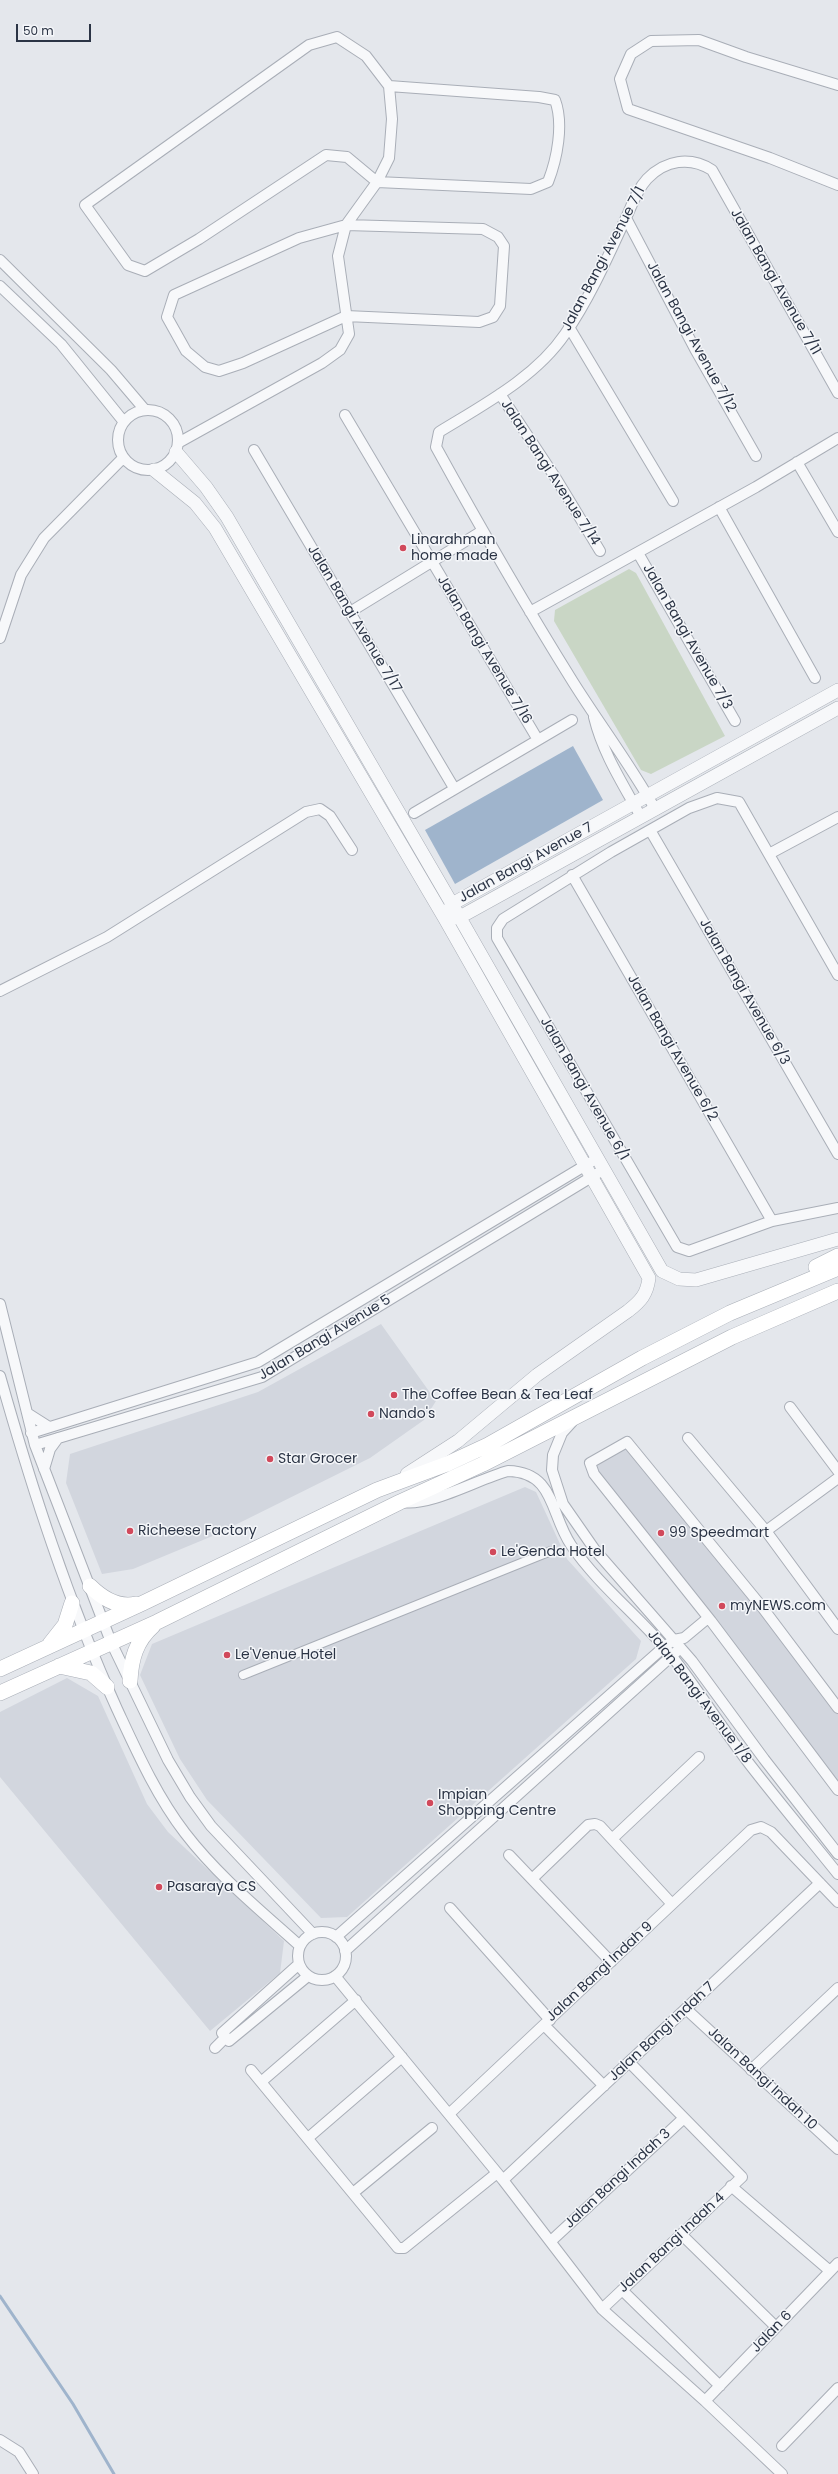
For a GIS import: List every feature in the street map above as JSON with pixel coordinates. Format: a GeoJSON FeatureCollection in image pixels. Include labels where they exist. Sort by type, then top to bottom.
{"type":"FeatureCollection","features":[{"type":"Feature","properties":{"kind":"main road"},"geometry":{"type":"LineString","coordinates":[[0,1669],[143,1603],[377,1490],[447,1464],[488,1445],[642,1358],[838,1256]]}},
{"type":"Feature","properties":{"kind":"main road"},"geometry":{"type":"LineString","coordinates":[[730,1313],[838,1268]]}},
{"type":"Feature","properties":{"kind":"main road"},"geometry":{"type":"LineString","coordinates":[[0,1692],[157,1622],[400,1502],[579,1417],[732,1337],[838,1291]]}},
{"type":"Feature","properties":{"kind":"main road"},"geometry":{"type":"LineString","coordinates":[[732,1337],[838,1302]]}},
{"type":"Feature","properties":{"kind":"main road"},"geometry":{"type":"LineString","coordinates":[[90,1586],[98,1594],[118,1604],[129,1606],[143,1603]]}},
{"type":"Feature","properties":{"kind":"main road"},"geometry":{"type":"LineString","coordinates":[[45,1649],[65,1625],[72,1603]]}},
{"type":"Feature","properties":{"kind":"main road"},"geometry":{"type":"LineString","coordinates":[[130,1681],[133,1655],[138,1643],[157,1622]]}},
{"type":"Feature","properties":{"kind":"main road"},"geometry":{"type":"LineString","coordinates":[[60,1666],[91,1673],[107,1687]]}},
{"type":"Feature","properties":{"kind":"street"},"geometry":{"type":"LineString","coordinates":[[377,1490],[437,1456],[458,1441],[537,1375],[641,1301],[647,1289],[649,1278],[594,1168],[460,917],[227,517],[177,447],[177,432],[172,422],[165,415],[155,411],[145,410],[133,414],[124,422],[118,436],[118,443],[123,458],[137,468],[154,470],[167,464],[177,447],[322,363],[340,350],[349,334],[338,256],[346,225],[377,182],[389,158],[392,119],[389,86],[366,56],[337,37],[309,45],[85,205],[128,265],[145,271],[199,239],[326,155],[347,157],[377,182],[530,189],[548,182],[553,169],[560,113],[556,100],[539,97],[389,86]]}},
{"type":"Feature","properties":{"kind":"street"},"geometry":{"type":"LineString","coordinates":[[838,85],[746,57],[699,40],[651,41],[631,54],[620,79],[628,109],[770,158],[838,185]]}},
{"type":"Feature","properties":{"kind":"street","name":"Jalan Bangi Avenue 7/1"},"geometry":{"type":"LineString","coordinates":[[482,532],[436,447],[440,432],[500,394],[542,361],[569,327],[626,218],[637,191],[648,178],[662,168],[685,160],[701,163],[712,170]]}},
{"type":"Feature","properties":{"kind":"street","name":"Jalan Bangi Avenue 7/11"},"geometry":{"type":"LineString","coordinates":[[712,170],[838,393]]}},
{"type":"Feature","properties":{"kind":"street","name":"Jalan Bangi Avenue 7/12"},"geometry":{"type":"LineString","coordinates":[[626,218],[695,349],[756,456]]}},
{"type":"Feature","properties":{"kind":"street"},"geometry":{"type":"LineString","coordinates":[[346,225],[483,229],[498,237],[504,246],[500,306],[493,317],[479,322],[346,316],[243,363],[218,371],[204,367],[186,351],[167,317],[174,295],[299,238],[346,225]]}},
{"type":"Feature","properties":{"kind":"street"},"geometry":{"type":"LineString","coordinates":[[0,260],[111,370],[145,410]]}},
{"type":"Feature","properties":{"kind":"street"},"geometry":{"type":"LineString","coordinates":[[0,286],[61,344],[124,422]]}},
{"type":"Feature","properties":{"kind":"street"},"geometry":{"type":"LineString","coordinates":[[569,327],[673,501]]}},
{"type":"Feature","properties":{"kind":"street","name":"Jalan Bangi Avenue 7/14"},"geometry":{"type":"LineString","coordinates":[[500,394],[557,480],[600,551]]}},
{"type":"Feature","properties":{"kind":"street","name":"Jalan Bangi Avenue 7/16"},"geometry":{"type":"LineString","coordinates":[[345,415],[538,740]]}},
{"type":"Feature","properties":{"kind":"street"},"geometry":{"type":"LineString","coordinates":[[530,612],[638,553],[838,438]]}},
{"type":"Feature","properties":{"kind":"street","name":"Jalan Bangi Avenue 7/17"},"geometry":{"type":"LineString","coordinates":[[254,450],[454,788]]}},
{"type":"Feature","properties":{"kind":"street"},"geometry":{"type":"LineString","coordinates":[[0,638],[21,575],[44,538],[123,458]]}},
{"type":"Feature","properties":{"kind":"street"},"geometry":{"type":"LineString","coordinates":[[797,462],[838,532]]}},
{"type":"Feature","properties":{"kind":"street"},"geometry":{"type":"LineString","coordinates":[[154,470],[195,503],[215,528],[445,919],[594,1168],[662,1271],[675,1278],[696,1280],[838,1239]]}},
{"type":"Feature","properties":{"kind":"street"},"geometry":{"type":"LineString","coordinates":[[719,507],[815,678]]}},
{"type":"Feature","properties":{"kind":"street"},"geometry":{"type":"LineString","coordinates":[[350,612],[482,532],[594,715],[607,730],[655,809]]}},
{"type":"Feature","properties":{"kind":"street","name":"Jalan Bangi Avenue 7/3"},"geometry":{"type":"LineString","coordinates":[[638,553],[735,721]]}},
{"type":"Feature","properties":{"kind":"street","name":"Jalan Bangi Avenue 7"},"geometry":{"type":"LineString","coordinates":[[445,919],[452,904],[838,690]]}},
{"type":"Feature","properties":{"kind":"street","name":"Jalan Bangi Avenue 7"},"geometry":{"type":"LineString","coordinates":[[445,919],[460,917],[838,708]]}},
{"type":"Feature","properties":{"kind":"street"},"geometry":{"type":"LineString","coordinates":[[594,715],[598,734],[612,766],[641,817]]}},
{"type":"Feature","properties":{"kind":"street"},"geometry":{"type":"LineString","coordinates":[[414,813],[454,788],[572,720]]}},
{"type":"Feature","properties":{"kind":"street"},"geometry":{"type":"LineString","coordinates":[[572,875],[650,830],[709,799],[717,798],[739,802],[838,975]]}},
{"type":"Feature","properties":{"kind":"street"},"geometry":{"type":"LineString","coordinates":[[0,991],[107,938],[306,812],[320,809],[330,816],[352,850]]}},
{"type":"Feature","properties":{"kind":"street"},"geometry":{"type":"LineString","coordinates":[[769,854],[838,817]]}},
{"type":"Feature","properties":{"kind":"street","name":"Jalan Bangi Avenue 6/3"},"geometry":{"type":"LineString","coordinates":[[650,830],[838,1154]]}},
{"type":"Feature","properties":{"kind":"street","name":"Jalan Bangi Avenue 6/1"},"geometry":{"type":"LineString","coordinates":[[572,875],[502,919],[497,928],[497,938],[677,1247],[689,1251],[772,1221]]}},
{"type":"Feature","properties":{"kind":"street","name":"Jalan Bangi Avenue 6/2"},"geometry":{"type":"LineString","coordinates":[[572,875],[772,1221]]}},
{"type":"Feature","properties":{"kind":"street","name":"Jalan Bangi Avenue 5"},"geometry":{"type":"LineString","coordinates":[[31,1433],[258,1362],[594,1168]]}},
{"type":"Feature","properties":{"kind":"street","name":"Jalan Bangi Avenue 5"},"geometry":{"type":"LineString","coordinates":[[30,1444],[58,1438],[262,1377],[594,1168]]}},
{"type":"Feature","properties":{"kind":"street"},"geometry":{"type":"LineString","coordinates":[[772,1221],[838,1208]]}},
{"type":"Feature","properties":{"kind":"street"},"geometry":{"type":"LineString","coordinates":[[0,1304],[2,1321],[31,1433],[25,1465]]}},
{"type":"Feature","properties":{"kind":"street"},"geometry":{"type":"LineString","coordinates":[[0,1376],[25,1465],[82,1631],[147,1773],[184,1832],[207,1860],[300,1946]]}},
{"type":"Feature","properties":{"kind":"street"},"geometry":{"type":"LineString","coordinates":[[790,1407],[838,1471]]}},
{"type":"Feature","properties":{"kind":"street"},"geometry":{"type":"LineString","coordinates":[[26,1413],[49,1427]]}},
{"type":"Feature","properties":{"kind":"street","name":"Jalan Bangi Avenue 1/8"},"geometry":{"type":"LineString","coordinates":[[579,1417],[562,1433],[553,1455],[552,1470],[563,1504],[595,1550],[680,1642],[838,1854]]}},
{"type":"Feature","properties":{"kind":"street"},"geometry":{"type":"LineString","coordinates":[[12,1418],[30,1444],[44,1469],[90,1586],[102,1621],[168,1760],[190,1797],[211,1826],[313,1934]]}},
{"type":"Feature","properties":{"kind":"street"},"geometry":{"type":"LineString","coordinates":[[44,1469],[50,1449],[58,1438]]}},
{"type":"Feature","properties":{"kind":"street"},"geometry":{"type":"LineString","coordinates":[[688,1438],[766,1531],[838,1629]]}},
{"type":"Feature","properties":{"kind":"street"},"geometry":{"type":"LineString","coordinates":[[838,1708],[762,1607],[627,1442],[590,1463],[594,1474],[708,1618],[838,1790]]}},
{"type":"Feature","properties":{"kind":"street","name":"Jalan Bangi Avenue 1/8"},"geometry":{"type":"LineString","coordinates":[[400,1502],[410,1504],[427,1501],[508,1471],[521,1471],[532,1475],[544,1489],[561,1528],[584,1563],[664,1647],[750,1765],[838,1874]]}},
{"type":"Feature","properties":{"kind":"street"},"geometry":{"type":"LineString","coordinates":[[766,1531],[838,1478]]}},
{"type":"Feature","properties":{"kind":"street"},"geometry":{"type":"LineString","coordinates":[[243,1675],[551,1551]]}},
{"type":"Feature","properties":{"kind":"street"},"geometry":{"type":"LineString","coordinates":[[345,1951],[672,1657],[680,1642],[708,1618]]}},
{"type":"Feature","properties":{"kind":"street"},"geometry":{"type":"LineString","coordinates":[[336,1937],[664,1647],[680,1642]]}},
{"type":"Feature","properties":{"kind":"street"},"geometry":{"type":"LineString","coordinates":[[612,1839],[699,1757]]}},
{"type":"Feature","properties":{"kind":"street"},"geometry":{"type":"LineString","coordinates":[[532,1880],[588,1826],[595,1824],[600,1826],[672,1904]]}},
{"type":"Feature","properties":{"kind":"street","name":"Jalan Bangi Indah 9"},"geometry":{"type":"LineString","coordinates":[[449,2114],[752,1830],[761,1827],[771,1832],[820,1883]]}},
{"type":"Feature","properties":{"kind":"street"},"geometry":{"type":"LineString","coordinates":[[510,1855],[611,1962]]}},
{"type":"Feature","properties":{"kind":"street"},"geometry":{"type":"LineString","coordinates":[[820,1883],[838,1902]]}},
{"type":"Feature","properties":{"kind":"street","name":"Jalan Bangi Indah 7"},"geometry":{"type":"LineString","coordinates":[[353,2193],[398,2248],[404,2248],[500,2176],[604,2086],[820,1883]]}},
{"type":"Feature","properties":{"kind":"street"},"geometry":{"type":"LineString","coordinates":[[450,1908],[547,2022],[604,2086]]}},
{"type":"Feature","properties":{"kind":"street"},"geometry":{"type":"LineString","coordinates":[[328,1933],[336,1937],[345,1951],[344,1965],[335,1976],[322,1980],[308,1976],[299,1964],[300,1946],[313,1934],[328,1933]]}},
{"type":"Feature","properties":{"kind":"street"},"geometry":{"type":"LineString","coordinates":[[299,1964],[222,2033],[229,2041],[308,1976]]}},
{"type":"Feature","properties":{"kind":"street"},"geometry":{"type":"LineString","coordinates":[[335,1976],[500,2176],[602,2309],[705,2401],[782,2474]]}},
{"type":"Feature","properties":{"kind":"street"},"geometry":{"type":"LineString","coordinates":[[751,2070],[838,1988]]}},
{"type":"Feature","properties":{"kind":"street"},"geometry":{"type":"LineString","coordinates":[[261,2082],[356,2000]]}},
{"type":"Feature","properties":{"kind":"street","name":"Jalan Bangi Indah 10"},"geometry":{"type":"LineString","coordinates":[[686,2009],[838,2149]]}},
{"type":"Feature","properties":{"kind":"street"},"geometry":{"type":"LineString","coordinates":[[215,2048],[226,2037]]}},
{"type":"Feature","properties":{"kind":"street"},"geometry":{"type":"LineString","coordinates":[[308,2138],[402,2057]]}},
{"type":"Feature","properties":{"kind":"street"},"geometry":{"type":"LineString","coordinates":[[630,2062],[684,2118]]}},
{"type":"Feature","properties":{"kind":"street"},"geometry":{"type":"LineString","coordinates":[[251,2070],[353,2193],[432,2128]]}},
{"type":"Feature","properties":{"kind":"street","name":"Jalan Bangi Indah 4"},"geometry":{"type":"LineString","coordinates":[[602,2309],[742,2177],[684,2118]]}},
{"type":"Feature","properties":{"kind":"street","name":"Jalan Bangi Indah 3"},"geometry":{"type":"LineString","coordinates":[[551,2241],[684,2118]]}},
{"type":"Feature","properties":{"kind":"street"},"geometry":{"type":"LineString","coordinates":[[731,2186],[830,2271]]}},
{"type":"Feature","properties":{"kind":"street"},"geometry":{"type":"LineString","coordinates":[[681,2234],[776,2327]]}},
{"type":"Feature","properties":{"kind":"street","name":"Jalan 6"},"geometry":{"type":"LineString","coordinates":[[705,2401],[838,2263]]}},
{"type":"Feature","properties":{"kind":"street"},"geometry":{"type":"LineString","coordinates":[[622,2290],[720,2386]]}},
{"type":"Feature","properties":{"kind":"street"},"geometry":{"type":"LineString","coordinates":[[782,2446],[838,2388]]}},
{"type":"Feature","properties":{"kind":"street"},"geometry":{"type":"LineString","coordinates":[[0,2440],[19,2452],[33,2474]]}},
{"type":"Feature","properties":{"kind":"shaded area"},"geometry":{"type":"Polygon","coordinates":[[[381,1324],[436,1401],[424,1420],[370,1458],[215,1535],[133,1569],[102,1574],[66,1483],[70,1454],[258,1392],[381,1324]]]}},
{"type":"Feature","properties":{"kind":"shaded area"},"geometry":{"type":"Polygon","coordinates":[[[626,1446],[750,1597],[838,1714],[838,1784],[598,1472],[596,1464],[626,1446]]]}},
{"type":"Feature","properties":{"kind":"shaded area"},"geometry":{"type":"Polygon","coordinates":[[[525,1487],[536,1492],[567,1559],[641,1641],[636,1659],[347,1917],[321,1918],[207,1800],[180,1759],[140,1675],[152,1644],[525,1487]]]}},
{"type":"Feature","properties":{"kind":"shaded area","name":"Pasaraya CS"},"geometry":{"type":"Polygon","coordinates":[[[67,1678],[98,1696],[147,1804],[168,1832],[284,1941],[280,1973],[210,2031],[0,1777],[0,1712],[67,1678]]]}},
{"type":"Feature","properties":{"kind":"green space"},"geometry":{"type":"Polygon","coordinates":[[[629,569],[636,573],[725,736],[651,774],[641,770],[554,621],[555,610],[629,569]]]}},
{"type":"Feature","properties":{"kind":"water"},"geometry":{"type":"Polygon","coordinates":[[[573,746],[603,800],[455,884],[425,830],[573,746]]]}},
{"type":"Feature","properties":{"kind":"waterway"},"geometry":{"type":"LineString","coordinates":[[0,2296],[73,2404],[114,2474]]}},
{"type":"Feature","properties":{"kind":"place","name":"Linarahman home made"},"geometry":{"type":"Point","coordinates":[403,548]}},
{"type":"Feature","properties":{"kind":"place","name":"The Coffee Bean & Tea Leaf"},"geometry":{"type":"Point","coordinates":[394,1395]}},
{"type":"Feature","properties":{"kind":"place","name":"Nando's"},"geometry":{"type":"Point","coordinates":[371,1414]}},
{"type":"Feature","properties":{"kind":"place","name":"Star Grocer"},"geometry":{"type":"Point","coordinates":[270,1459]}},
{"type":"Feature","properties":{"kind":"place","name":"Richeese Factory"},"geometry":{"type":"Point","coordinates":[130,1531]}},
{"type":"Feature","properties":{"kind":"place","name":"99 Speedmart"},"geometry":{"type":"Point","coordinates":[661,1533]}},
{"type":"Feature","properties":{"kind":"place","name":"Le'Genda Hotel"},"geometry":{"type":"Point","coordinates":[493,1552]}},
{"type":"Feature","properties":{"kind":"place","name":"myNEWS.com"},"geometry":{"type":"Point","coordinates":[722,1606]}},
{"type":"Feature","properties":{"kind":"place","name":"Le'Venue Hotel"},"geometry":{"type":"Point","coordinates":[227,1655]}},
{"type":"Feature","properties":{"kind":"place","name":"Impian Shopping Centre"},"geometry":{"type":"Point","coordinates":[430,1803]}},
{"type":"Feature","properties":{"kind":"place","name":"Pasaraya CS"},"geometry":{"type":"Point","coordinates":[159,1887]}}]}
